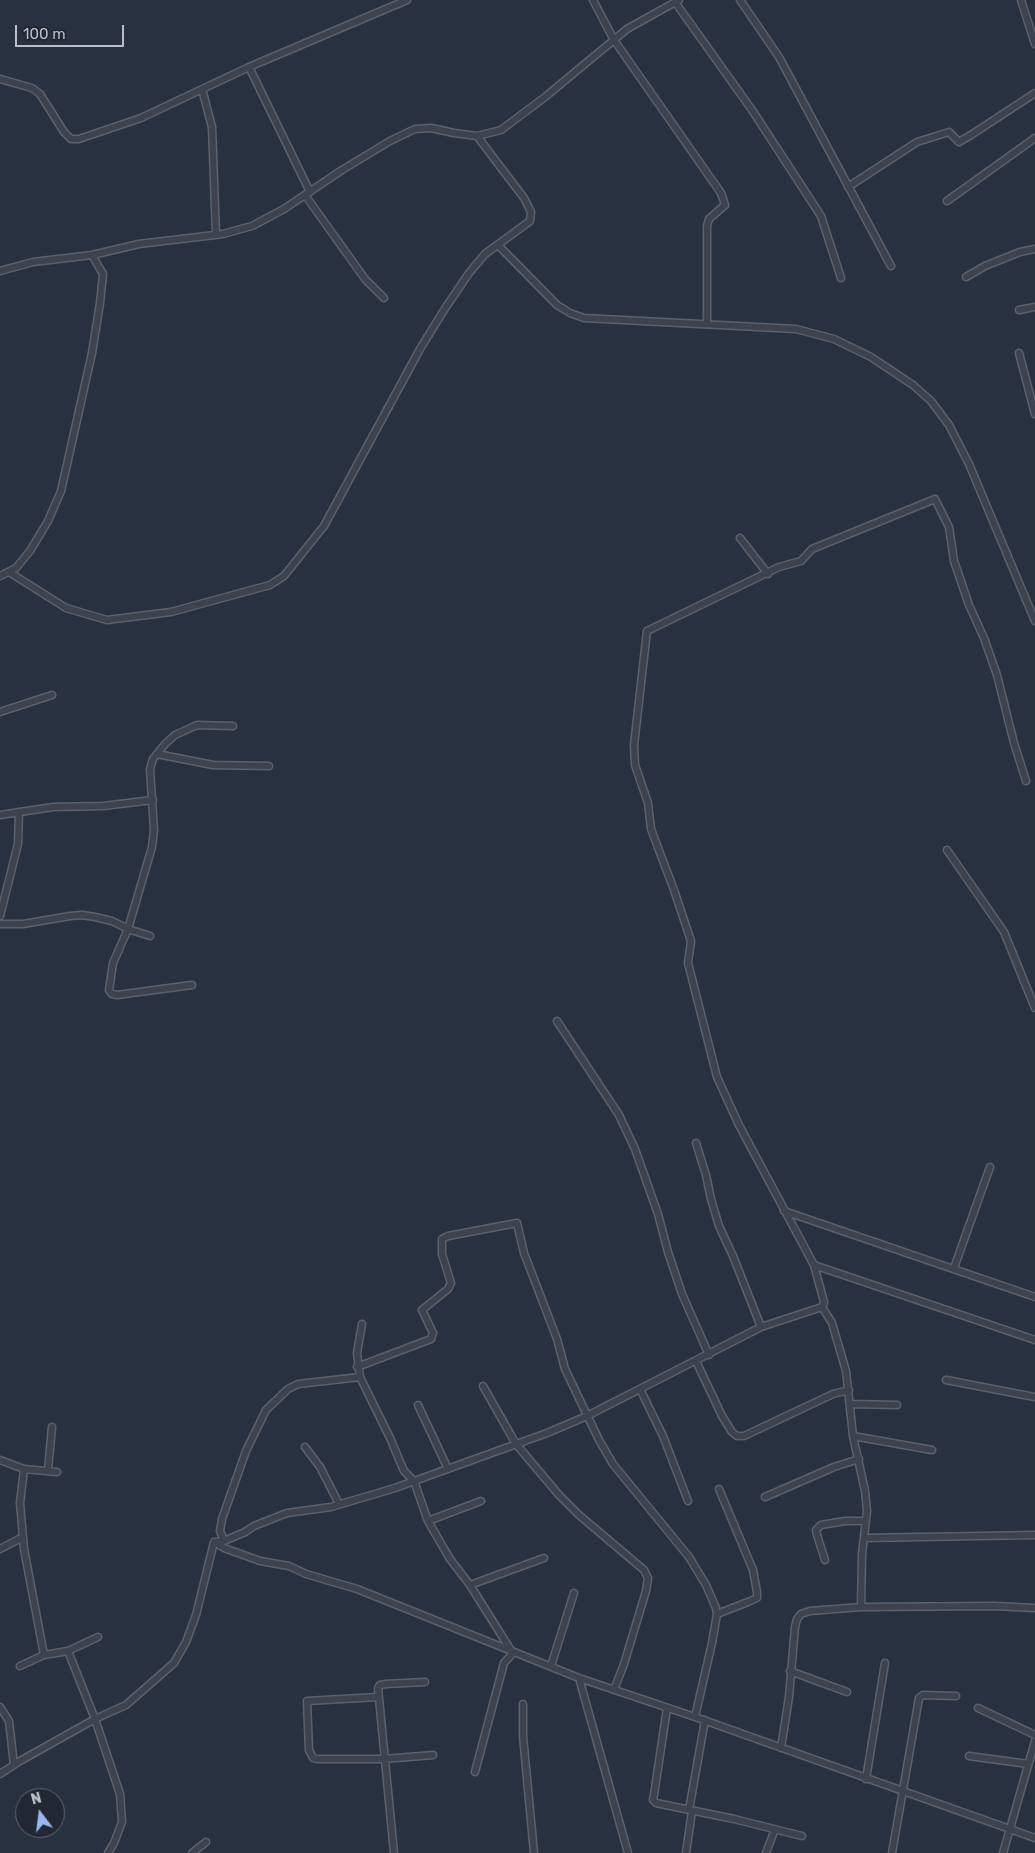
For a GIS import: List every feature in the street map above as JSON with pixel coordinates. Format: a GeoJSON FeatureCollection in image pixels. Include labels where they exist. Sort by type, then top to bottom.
{"type":"FeatureCollection","features":[{"type":"Feature","properties":{"kind":"street"},"geometry":{"type":"LineString","coordinates":[[0,79],[32,88],[40,94],[64,132],[71,139],[79,139],[141,118],[249,67],[407,0]]}},
{"type":"Feature","properties":{"kind":"street"},"geometry":{"type":"LineString","coordinates":[[593,0],[614,40],[722,193],[725,205],[708,220],[707,226],[707,324]]}},
{"type":"Feature","properties":{"kind":"street"},"geometry":{"type":"LineString","coordinates":[[740,0],[779,57],[891,266]]}},
{"type":"Feature","properties":{"kind":"street"},"geometry":{"type":"LineString","coordinates":[[1021,0],[1035,44]]}},
{"type":"Feature","properties":{"kind":"street"},"geometry":{"type":"LineString","coordinates":[[0,271],[34,262],[92,255],[139,244],[216,235],[252,226],[308,194],[390,141],[416,129],[431,128],[478,136],[500,130],[545,97],[627,29],[677,1],[752,110],[821,216],[841,278]]}},
{"type":"Feature","properties":{"kind":"street"},"geometry":{"type":"LineString","coordinates":[[249,67],[308,194],[366,279],[384,298]]}},
{"type":"Feature","properties":{"kind":"street"},"geometry":{"type":"LineString","coordinates":[[202,89],[212,127],[216,235]]}},
{"type":"Feature","properties":{"kind":"street"},"geometry":{"type":"LineString","coordinates":[[848,187],[917,142],[949,132],[958,142],[1035,93]]}},
{"type":"Feature","properties":{"kind":"street"},"geometry":{"type":"LineString","coordinates":[[9,572],[66,608],[107,620],[171,612],[270,585],[284,576],[324,526],[420,349],[469,273],[485,254],[530,221],[531,212],[524,198],[478,136]]}},
{"type":"Feature","properties":{"kind":"street"},"geometry":{"type":"LineString","coordinates":[[948,201],[1035,138]]}},
{"type":"Feature","properties":{"kind":"street"},"geometry":{"type":"LineString","coordinates":[[498,245],[557,305],[570,313],[584,318],[796,329],[834,339],[871,357],[913,385],[931,401],[949,425],[969,464],[1035,621]]}},
{"type":"Feature","properties":{"kind":"street"},"geometry":{"type":"LineString","coordinates":[[966,277],[986,266],[1020,252],[1035,249]]}},
{"type":"Feature","properties":{"kind":"street"},"geometry":{"type":"LineString","coordinates":[[0,576],[16,568],[30,551],[48,521],[61,490],[92,353],[100,303],[103,274],[92,255]]}},
{"type":"Feature","properties":{"kind":"street"},"geometry":{"type":"LineString","coordinates":[[1020,310],[1035,307]]}},
{"type":"Feature","properties":{"kind":"street"},"geometry":{"type":"LineString","coordinates":[[1019,353],[1035,414]]}},
{"type":"Feature","properties":{"kind":"street"},"geometry":{"type":"LineString","coordinates":[[822,1307],[824,1302],[814,1265],[739,1125],[717,1077],[688,964],[690,942],[674,890],[651,829],[648,802],[635,765],[634,745],[648,631],[779,567],[801,561],[812,549],[935,499],[949,527],[954,561],[997,676],[1026,781]]}},
{"type":"Feature","properties":{"kind":"street"},"geometry":{"type":"LineString","coordinates":[[740,538],[768,574]]}},
{"type":"Feature","properties":{"kind":"street"},"geometry":{"type":"LineString","coordinates":[[0,712],[52,695]]}},
{"type":"Feature","properties":{"kind":"street"},"geometry":{"type":"LineString","coordinates":[[192,985],[135,993],[112,994],[109,990],[113,963],[128,929],[152,847],[154,830],[150,769],[153,760],[165,744],[175,735],[197,725],[233,726]]}},
{"type":"Feature","properties":{"kind":"street"},"geometry":{"type":"LineString","coordinates":[[157,754],[213,765],[268,766]]}},
{"type":"Feature","properties":{"kind":"street"},"geometry":{"type":"LineString","coordinates":[[0,815],[53,807],[103,806],[153,800]]}},
{"type":"Feature","properties":{"kind":"street"},"geometry":{"type":"LineString","coordinates":[[0,916],[18,844],[19,812]]}},
{"type":"Feature","properties":{"kind":"street"},"geometry":{"type":"LineString","coordinates":[[947,850],[1004,932],[1035,1008]]}},
{"type":"Feature","properties":{"kind":"street"},"geometry":{"type":"LineString","coordinates":[[0,924],[23,924],[70,916],[95,917],[112,921],[128,929],[150,936]]}},
{"type":"Feature","properties":{"kind":"street"},"geometry":{"type":"LineString","coordinates":[[557,1022],[619,1116],[635,1149],[658,1214],[682,1294],[708,1355]]}},
{"type":"Feature","properties":{"kind":"street"},"geometry":{"type":"LineString","coordinates":[[696,1144],[719,1226],[761,1326]]}},
{"type":"Feature","properties":{"kind":"street"},"geometry":{"type":"LineString","coordinates":[[954,1268],[990,1167]]}},
{"type":"Feature","properties":{"kind":"street"},"geometry":{"type":"LineString","coordinates":[[784,1211],[1035,1297]]}},
{"type":"Feature","properties":{"kind":"street"},"geometry":{"type":"LineString","coordinates":[[358,1367],[431,1339],[433,1333],[422,1310],[448,1289],[451,1283],[442,1254],[442,1239],[448,1236],[517,1223],[524,1253],[557,1339],[565,1368],[587,1416],[613,1464],[689,1557],[706,1585],[717,1614],[695,1717]]}},
{"type":"Feature","properties":{"kind":"street"},"geometry":{"type":"LineString","coordinates":[[814,1265],[1035,1340]]}},
{"type":"Feature","properties":{"kind":"street"},"geometry":{"type":"LineString","coordinates":[[214,1542],[224,1541],[287,1513],[339,1504],[414,1481],[516,1444],[587,1416],[761,1326],[822,1307]]}},
{"type":"Feature","properties":{"kind":"street"},"geometry":{"type":"LineString","coordinates":[[822,1307],[832,1323],[846,1371],[853,1436],[865,1491],[867,1510],[862,1560],[861,1607]]}},
{"type":"Feature","properties":{"kind":"street"},"geometry":{"type":"LineString","coordinates":[[362,1324],[357,1353],[360,1377],[404,1471],[414,1481],[428,1521],[450,1559],[470,1585],[513,1653]]}},
{"type":"Feature","properties":{"kind":"street"},"geometry":{"type":"LineString","coordinates":[[696,1361],[722,1416],[732,1432],[737,1436],[744,1436],[833,1394],[849,1390]]}},
{"type":"Feature","properties":{"kind":"street"},"geometry":{"type":"LineString","coordinates":[[224,1541],[220,1531],[222,1519],[246,1451],[266,1410],[288,1389],[298,1384],[360,1377]]}},
{"type":"Feature","properties":{"kind":"street"},"geometry":{"type":"LineString","coordinates":[[946,1380],[1035,1397]]}},
{"type":"Feature","properties":{"kind":"street"},"geometry":{"type":"LineString","coordinates":[[483,1386],[516,1444],[559,1495],[644,1570],[648,1578],[646,1591],[624,1664],[614,1690]]}},
{"type":"Feature","properties":{"kind":"street"},"geometry":{"type":"LineString","coordinates":[[640,1389],[663,1436],[688,1501]]}},
{"type":"Feature","properties":{"kind":"street"},"geometry":{"type":"LineString","coordinates":[[850,1404],[897,1405]]}},
{"type":"Feature","properties":{"kind":"street"},"geometry":{"type":"LineString","coordinates":[[418,1405],[448,1468]]}},
{"type":"Feature","properties":{"kind":"street"},"geometry":{"type":"LineString","coordinates":[[48,1470],[52,1427]]}},
{"type":"Feature","properties":{"kind":"street"},"geometry":{"type":"LineString","coordinates":[[853,1436],[932,1450]]}},
{"type":"Feature","properties":{"kind":"street"},"geometry":{"type":"LineString","coordinates":[[305,1447],[320,1467],[339,1504]]}},
{"type":"Feature","properties":{"kind":"street"},"geometry":{"type":"LineString","coordinates":[[765,1497],[834,1467],[859,1459]]}},
{"type":"Feature","properties":{"kind":"street"},"geometry":{"type":"LineString","coordinates":[[0,1460],[24,1469],[57,1472]]}},
{"type":"Feature","properties":{"kind":"street"},"geometry":{"type":"LineString","coordinates":[[24,1469],[20,1503],[23,1537],[44,1655]]}},
{"type":"Feature","properties":{"kind":"street"},"geometry":{"type":"LineString","coordinates":[[717,1614],[757,1598],[752,1570],[719,1489]]}},
{"type":"Feature","properties":{"kind":"street"},"geometry":{"type":"LineString","coordinates":[[428,1521],[482,1501]]}},
{"type":"Feature","properties":{"kind":"street"},"geometry":{"type":"LineString","coordinates":[[825,1560],[816,1530],[821,1526],[846,1521],[866,1521]]}},
{"type":"Feature","properties":{"kind":"street"},"geometry":{"type":"LineString","coordinates":[[865,1538],[1035,1535]]}},
{"type":"Feature","properties":{"kind":"street"},"geometry":{"type":"LineString","coordinates":[[0,1549],[23,1537]]}},
{"type":"Feature","properties":{"kind":"street"},"geometry":{"type":"LineString","coordinates":[[214,1542],[224,1548],[260,1561],[289,1566],[306,1574],[357,1589],[579,1678],[705,1720],[1035,1838]]}},
{"type":"Feature","properties":{"kind":"street"},"geometry":{"type":"LineString","coordinates":[[0,1774],[95,1719],[126,1705],[174,1663],[186,1642],[196,1615],[214,1542]]}},
{"type":"Feature","properties":{"kind":"street"},"geometry":{"type":"LineString","coordinates":[[470,1585],[544,1558]]}},
{"type":"Feature","properties":{"kind":"street"},"geometry":{"type":"LineString","coordinates":[[551,1666],[574,1593]]}},
{"type":"Feature","properties":{"kind":"street"},"geometry":{"type":"LineString","coordinates":[[781,1748],[789,1697],[795,1627],[797,1619],[801,1614],[810,1611],[861,1607],[994,1606],[1035,1608]]}},
{"type":"Feature","properties":{"kind":"street"},"geometry":{"type":"LineString","coordinates":[[20,1666],[44,1655],[68,1651],[98,1637]]}},
{"type":"Feature","properties":{"kind":"street"},"geometry":{"type":"LineString","coordinates":[[68,1651],[95,1719],[120,1794],[122,1822],[108,1853]]}},
{"type":"Feature","properties":{"kind":"street"},"geometry":{"type":"LineString","coordinates":[[475,1772],[504,1663],[513,1653]]}},
{"type":"Feature","properties":{"kind":"street"},"geometry":{"type":"LineString","coordinates":[[866,1779],[885,1662]]}},
{"type":"Feature","properties":{"kind":"street"},"geometry":{"type":"LineString","coordinates":[[790,1671],[847,1692]]}},
{"type":"Feature","properties":{"kind":"street"},"geometry":{"type":"LineString","coordinates":[[579,1678],[628,1853]]}},
{"type":"Feature","properties":{"kind":"street"},"geometry":{"type":"LineString","coordinates":[[394,1853],[378,1688],[380,1685],[425,1682]]}},
{"type":"Feature","properties":{"kind":"street"},"geometry":{"type":"LineString","coordinates":[[892,1853],[919,1698],[923,1695],[956,1696]]}},
{"type":"Feature","properties":{"kind":"street"},"geometry":{"type":"LineString","coordinates":[[378,1697],[306,1701],[309,1750],[312,1758],[384,1759],[433,1755]]}},
{"type":"Feature","properties":{"kind":"street"},"geometry":{"type":"LineString","coordinates":[[523,1704],[525,1756],[534,1853]]}},
{"type":"Feature","properties":{"kind":"street"},"geometry":{"type":"LineString","coordinates":[[0,1707],[9,1721],[14,1765]]}},
{"type":"Feature","properties":{"kind":"street"},"geometry":{"type":"LineString","coordinates":[[667,1708],[654,1800],[656,1803],[802,1836]]}},
{"type":"Feature","properties":{"kind":"street"},"geometry":{"type":"LineString","coordinates":[[978,1708],[1035,1735]]}},
{"type":"Feature","properties":{"kind":"street"},"geometry":{"type":"LineString","coordinates":[[686,1853],[690,1810],[705,1720]]}},
{"type":"Feature","properties":{"kind":"street"},"geometry":{"type":"LineString","coordinates":[[1003,1853],[1035,1740]]}},
{"type":"Feature","properties":{"kind":"street"},"geometry":{"type":"LineString","coordinates":[[969,1756],[1028,1764]]}},
{"type":"Feature","properties":{"kind":"street"},"geometry":{"type":"LineString","coordinates":[[766,1853],[775,1829]]}},
{"type":"Feature","properties":{"kind":"street"},"geometry":{"type":"LineString","coordinates":[[192,1853],[206,1842]]}}]}
